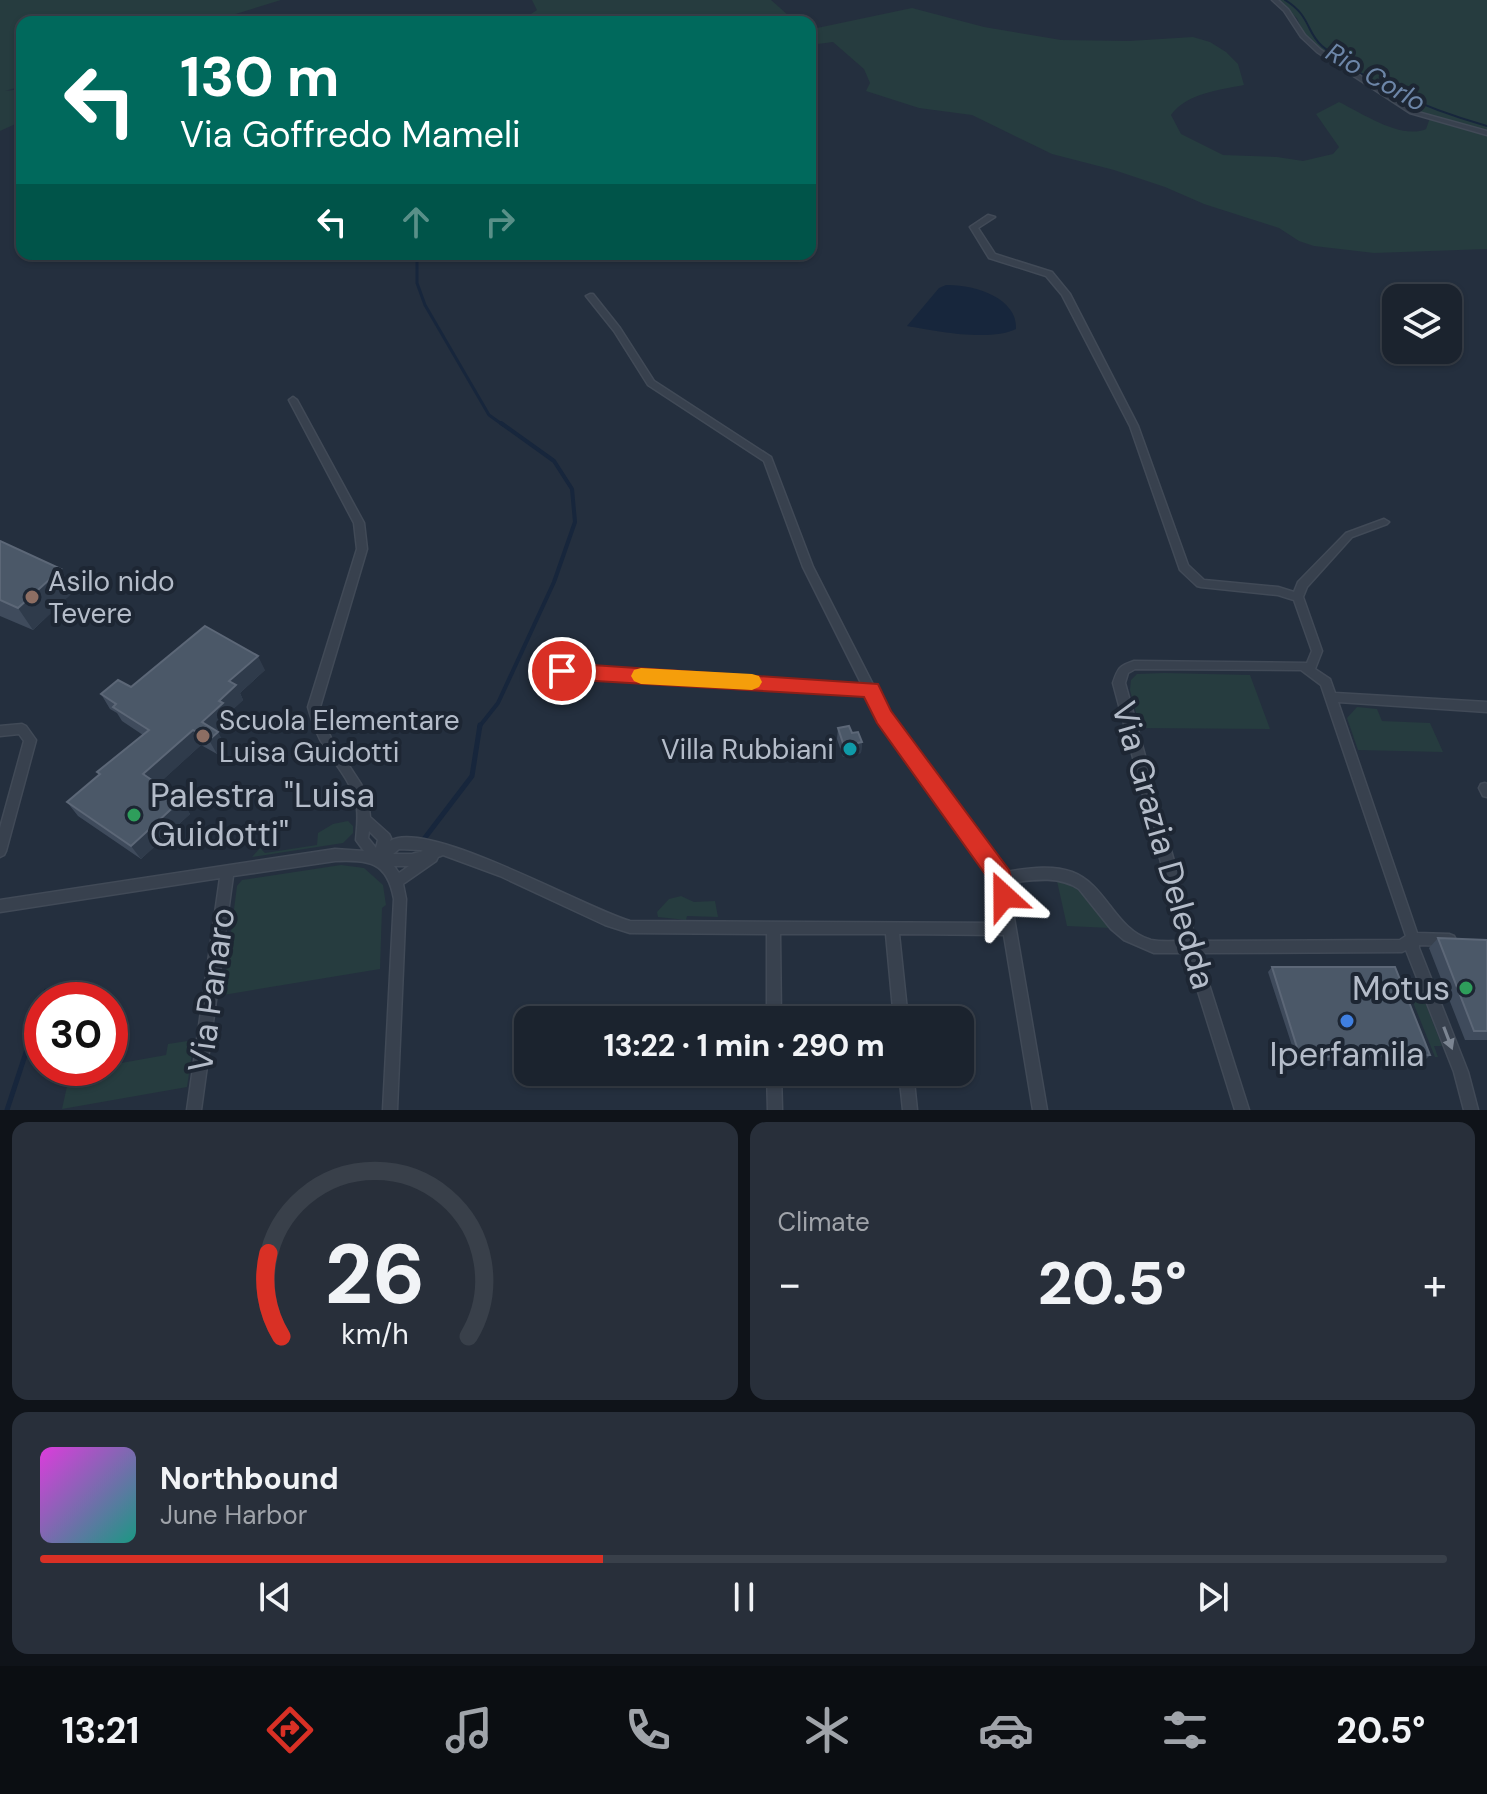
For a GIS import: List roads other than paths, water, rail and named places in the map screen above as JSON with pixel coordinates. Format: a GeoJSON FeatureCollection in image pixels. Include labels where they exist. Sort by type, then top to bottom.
{"type":"FeatureCollection","features":[{"type":"Feature","properties":{"kind":"street"},"geometry":{"type":"LineString","coordinates":[[1275,0],[1319,51],[1412,112],[1487,133]]}},
{"type":"Feature","properties":{"kind":"street"},"geometry":{"type":"LineString","coordinates":[[991,217],[974,227],[992,256],[1049,274],[1066,294],[1134,426],[1184,567],[1190,576],[1201,583],[1278,591],[1298,597]]}},
{"type":"Feature","properties":{"kind":"street"},"geometry":{"type":"LineString","coordinates":[[590,296],[617,330],[651,383],[768,459],[808,567],[884,717],[1001,878],[1040,1110]]}},
{"type":"Feature","properties":{"kind":"street"},"geometry":{"type":"LineString","coordinates":[[293,400],[359,523],[361,557],[314,707],[321,732],[357,783],[366,821],[362,840],[397,881],[400,919],[390,1110]]}},
{"type":"Feature","properties":{"kind":"street"},"geometry":{"type":"LineString","coordinates":[[1384,522],[1368,526],[1344,539],[1307,576],[1298,597],[1317,651],[1310,669],[1326,682],[1332,697],[1413,939],[1412,948],[1461,1072],[1471,1110]]}},
{"type":"Feature","properties":{"kind":"street","name":"Via Grazia Deledda"},"geometry":{"type":"LineString","coordinates":[[1242,1110],[1191,948],[1122,696],[1119,675],[1128,667],[1149,664],[1293,666],[1310,669]]}},
{"type":"Feature","properties":{"kind":"street"},"geometry":{"type":"LineString","coordinates":[[536,669],[870,690]]}},
{"type":"Feature","properties":{"kind":"street"},"geometry":{"type":"LineString","coordinates":[[1332,697],[1487,707]]}},
{"type":"Feature","properties":{"kind":"street"},"geometry":{"type":"LineString","coordinates":[[0,731],[18,729],[27,732],[30,744],[0,851]]}},
{"type":"Feature","properties":{"kind":"street"},"geometry":{"type":"LineString","coordinates":[[379,860],[422,845],[472,857],[610,921],[630,927],[1010,929]]}},
{"type":"Feature","properties":{"kind":"street"},"geometry":{"type":"LineString","coordinates":[[0,906],[335,855],[412,860],[441,851]]}},
{"type":"Feature","properties":{"kind":"street"},"geometry":{"type":"LineString","coordinates":[[397,881],[441,851]]}},
{"type":"Feature","properties":{"kind":"street","name":"Via Panaro"},"geometry":{"type":"LineString","coordinates":[[194,1110],[227,871]]}},
{"type":"Feature","properties":{"kind":"street"},"geometry":{"type":"LineString","coordinates":[[1001,878],[1044,874],[1071,877],[1083,883],[1117,927],[1137,941],[1154,947],[1402,946],[1413,939],[1462,940]]}},
{"type":"Feature","properties":{"kind":"street"},"geometry":{"type":"LineString","coordinates":[[773,928],[774,1006]]}},
{"type":"Feature","properties":{"kind":"street"},"geometry":{"type":"LineString","coordinates":[[892,930],[900,1006]]}},
{"type":"Feature","properties":{"kind":"street"},"geometry":{"type":"LineString","coordinates":[[774,1086],[775,1110]]}},
{"type":"Feature","properties":{"kind":"street"},"geometry":{"type":"LineString","coordinates":[[907,1086],[910,1110]]}},
{"type":"Feature","properties":{"kind":"water"},"geometry":{"type":"Polygon","coordinates":[[[946,285],[980,290],[1002,301],[1015,318],[1016,329],[977,335],[907,326],[939,288],[946,285]]]}},
{"type":"Feature","properties":{"kind":"waterway","name":"Rio Corlo"},"geometry":{"type":"LineString","coordinates":[[1285,0],[1300,12],[1322,46],[1359,72],[1422,104],[1487,126]]}},
{"type":"Feature","properties":{"kind":"waterway"},"geometry":{"type":"LineString","coordinates":[[417,260],[417,283],[425,305],[489,415],[503,425]]}},
{"type":"Feature","properties":{"kind":"waterway"},"geometry":{"type":"LineString","coordinates":[[480,726],[498,703],[554,582],[575,522],[572,489],[554,461],[501,423]]}},
{"type":"Feature","properties":{"kind":"waterway"},"geometry":{"type":"LineString","coordinates":[[424,839],[472,776],[480,726]]}},
{"type":"Feature","properties":{"kind":"waterway"},"geometry":{"type":"LineString","coordinates":[[7,1110],[24,1059]]}},
{"type":"Feature","properties":{"kind":"place","name":"Asilo nido Tevere"},"geometry":{"type":"Point","coordinates":[32,597]}},
{"type":"Feature","properties":{"kind":"place","name":"Scuola Elementare Luisa Guidotti"},"geometry":{"type":"Point","coordinates":[203,736]}},
{"type":"Feature","properties":{"kind":"place","name":"Villa Rubbiani"},"geometry":{"type":"Point","coordinates":[850,749]}},
{"type":"Feature","properties":{"kind":"place","name":"Palestra \"Luisa Guidotti\""},"geometry":{"type":"Point","coordinates":[134,815]}},
{"type":"Feature","properties":{"kind":"place","name":"Motus"},"geometry":{"type":"Point","coordinates":[1466,988]}},
{"type":"Feature","properties":{"kind":"place","name":"Iperfamila"},"geometry":{"type":"Point","coordinates":[1347,1021]}}]}
